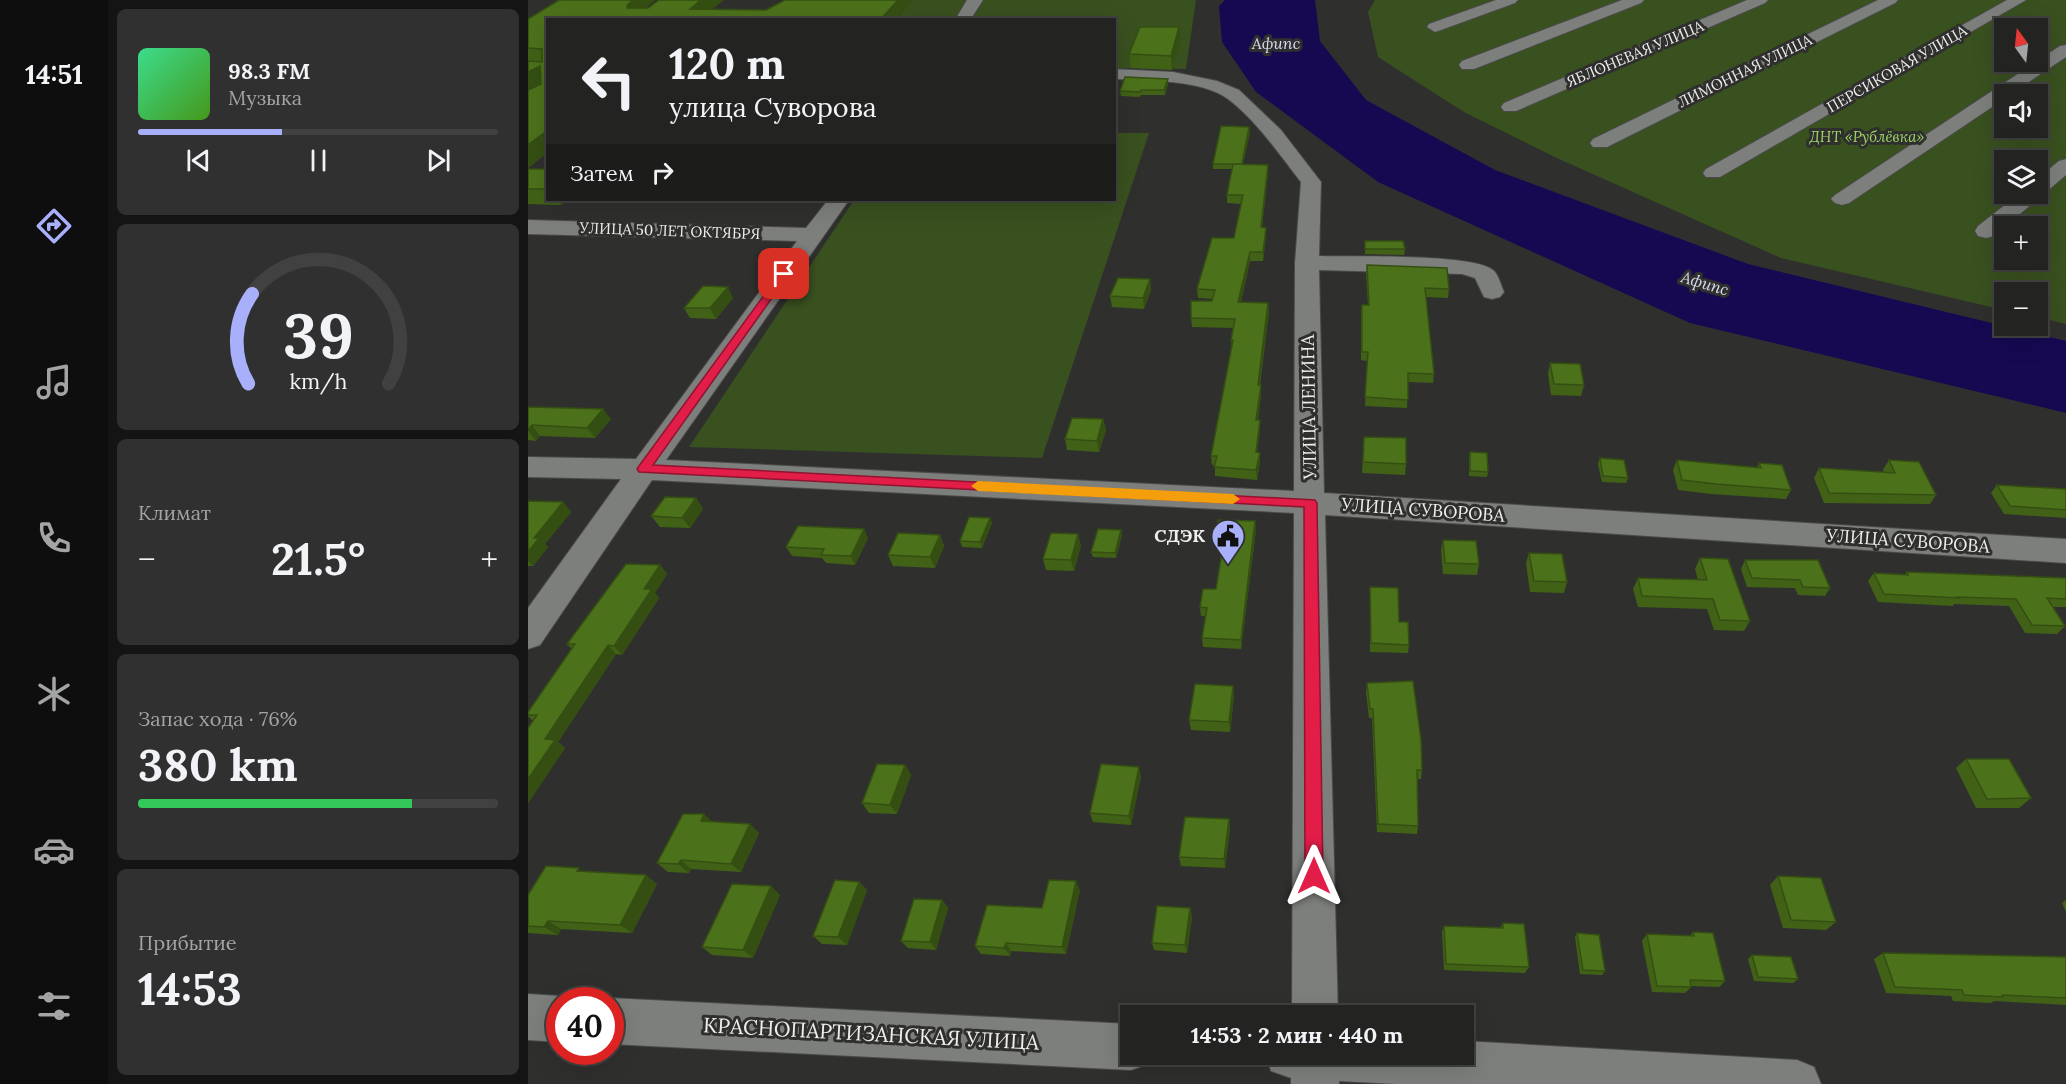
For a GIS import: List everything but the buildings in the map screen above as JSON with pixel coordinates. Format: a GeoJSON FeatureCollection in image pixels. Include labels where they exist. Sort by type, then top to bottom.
{"type":"FeatureCollection","features":[{"type":"Feature","properties":{"kind":"street"},"geometry":{"type":"LineString","coordinates":[[963,18],[975,0]]}},
{"type":"Feature","properties":{"kind":"street"},"geometry":{"type":"LineString","coordinates":[[1435,27],[1510,0]]}},
{"type":"Feature","properties":{"kind":"street"},"geometry":{"type":"LineString","coordinates":[[1468,65],[1636,0]]}},
{"type":"Feature","properties":{"kind":"street","name":"ЯБЛОНЕВАЯ УЛИЦА"},"geometry":{"type":"LineString","coordinates":[[1510,107],[1760,0]]}},
{"type":"Feature","properties":{"kind":"street","name":"ЛИМОННАЯ УЛИЦА"},"geometry":{"type":"LineString","coordinates":[[1600,143],[1890,0]]}},
{"type":"Feature","properties":{"kind":"street","name":"ПЕРСИКОВАЯ УЛИЦА"},"geometry":{"type":"LineString","coordinates":[[1713,173],[2018,0]]}},
{"type":"Feature","properties":{"kind":"street"},"geometry":{"type":"LineString","coordinates":[[1842,199],[2066,50]]}},
{"type":"Feature","properties":{"kind":"street","name":"УЛИЦА ЛЕНИНА"},"geometry":{"type":"LineString","coordinates":[[1116,74],[1173,76],[1211,85],[1233,94],[1274,134],[1311,182],[1307,263],[1310,503],[1310,1005]]}},
{"type":"Feature","properties":{"kind":"street"},"geometry":{"type":"LineString","coordinates":[[2048,180],[2066,165]]}},
{"type":"Feature","properties":{"kind":"street"},"geometry":{"type":"LineString","coordinates":[[528,635],[644,469],[837,201]]}},
{"type":"Feature","properties":{"kind":"street"},"geometry":{"type":"LineString","coordinates":[[1986,231],[2019,204]]}},
{"type":"Feature","properties":{"kind":"street","name":"УЛИЦА 50 ЛЕТ ОКТЯБРЯ"},"geometry":{"type":"LineString","coordinates":[[528,227],[812,236]]}},
{"type":"Feature","properties":{"kind":"street"},"geometry":{"type":"LineString","coordinates":[[1307,263],[1465,267],[1485,274],[1492,292]]}},
{"type":"Feature","properties":{"kind":"street","name":"УЛИЦА СУВОРОВА"},"geometry":{"type":"LineString","coordinates":[[528,467],[644,469],[1310,503],[2066,551]]}},
{"type":"Feature","properties":{"kind":"street"},"geometry":{"type":"LineString","coordinates":[[528,1017],[546,1018]]}},
{"type":"Feature","properties":{"kind":"street","name":"КРАСНОПАРТИЗАНСКАЯ УЛИЦА"},"geometry":{"type":"LineString","coordinates":[[624,1022],[1120,1046]]}},
{"type":"Feature","properties":{"kind":"street"},"geometry":{"type":"LineString","coordinates":[[1474,1063],[1797,1084]]}},
{"type":"Feature","properties":{"kind":"green space"},"geometry":{"type":"Polygon","coordinates":[[[911,0],[1196,0],[1186,69],[1116,68],[1116,18],[898,18],[911,0]]]}},
{"type":"Feature","properties":{"kind":"green space","name":"ДНТ «Рублёвка»"},"geometry":{"type":"Polygon","coordinates":[[[1375,0],[2066,0],[2066,324],[2048,320],[2048,282],[1994,282],[1994,308],[1781,258],[1559,159],[1464,112],[1378,57],[1368,12],[1375,0]]]}},
{"type":"Feature","properties":{"kind":"green space"},"geometry":{"type":"Polygon","coordinates":[[[1116,133],[1149,133],[1042,458],[689,447],[853,201],[1116,201],[1116,133]]]}},
{"type":"Feature","properties":{"kind":"water","name":"Афипс"},"geometry":{"type":"Polygon","coordinates":[[[1225,0],[1315,0],[1320,41],[1366,100],[1495,170],[1748,264],[1994,324],[1994,336],[2045,336],[2066,341],[2066,413],[1690,323],[1378,182],[1256,92],[1222,42],[1219,6],[1225,0]]]}},
{"type":"Feature","properties":{"kind":"slow traffic"},"geometry":{"type":"LineString","coordinates":[[978,486],[1233,499]]}},
{"type":"Feature","properties":{"kind":"place","name":"СДЭК"},"geometry":{"type":"Point","coordinates":[1228,565]}},
{"type":"Feature","properties":{"kind":"route"},"geometry":{"type":"LineString","coordinates":[[784,274],[644,469],[1310,503],[1314,876]]}}]}
